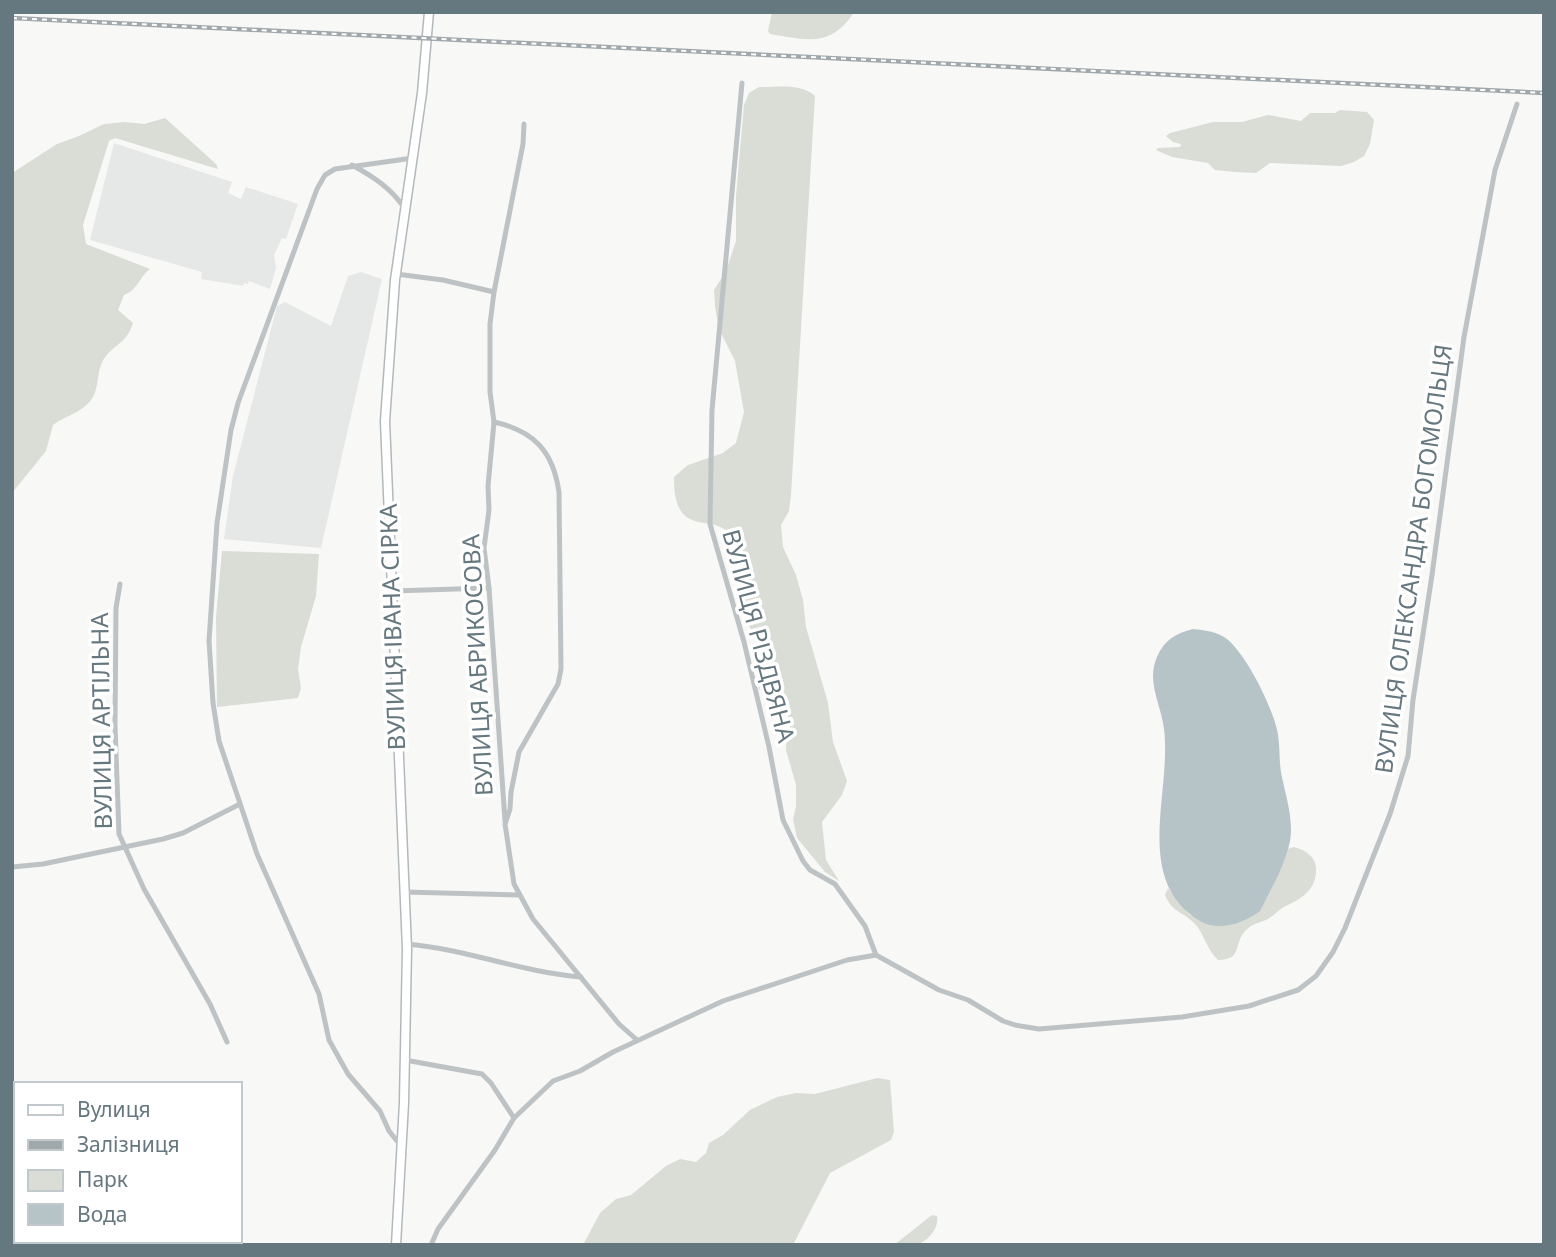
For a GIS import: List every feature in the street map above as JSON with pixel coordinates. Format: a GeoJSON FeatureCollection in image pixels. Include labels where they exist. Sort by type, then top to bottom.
{"type":"FeatureCollection","features":[{"type":"Feature","properties":{"kind":"street","name":"ВУЛИЦЯ ІВАНА СІРКА"},"geometry":{"type":"LineString","coordinates":[[396,1245],[405,1060],[406,944],[384,421],[396,274],[413,158],[429,12]]}},
{"type":"Feature","properties":{"kind":"street","name":"ВУЛИЦЯ РІЗДВЯНА"},"geometry":{"type":"LineString","coordinates":[[741,83],[712,410],[710,524],[747,655],[783,820],[803,861],[810,870],[835,884],[865,926],[877,955]]}},
{"type":"Feature","properties":{"kind":"street","name":"ВУЛИЦЯ ОЛЕКСАНДРА БОГОМОЛЬЦЯ"},"geometry":{"type":"LineString","coordinates":[[877,955],[939,990],[968,1000],[1003,1021],[1039,1029],[1182,1017],[1249,1006],[1290,993],[1316,976],[1333,952],[1345,928],[1390,814],[1408,756],[1413,700],[1464,337],[1495,170],[1517,104]]}},
{"type":"Feature","properties":{"kind":"street","name":"ВУЛИЦЯ АБРИКОСОВА"},"geometry":{"type":"LineString","coordinates":[[524,124],[523,144],[494,292],[490,367],[494,422],[484,548],[505,824],[514,884],[533,919],[619,1024],[637,1040]]}},
{"type":"Feature","properties":{"kind":"street"},"geometry":{"type":"LineString","coordinates":[[401,1146],[388,1131],[380,1111],[348,1074],[329,1040],[319,994],[238,805],[219,741],[213,703],[209,641],[218,523],[231,430],[243,390],[321,180],[331,170],[413,158]]}},
{"type":"Feature","properties":{"kind":"street"},"geometry":{"type":"LineString","coordinates":[[352,165],[393,192],[406,210]]}},
{"type":"Feature","properties":{"kind":"street"},"geometry":{"type":"LineString","coordinates":[[396,274],[443,280],[494,292]]}},
{"type":"Feature","properties":{"kind":"street","name":"ВУЛИЦЯ АБРИКОСОВА"},"geometry":{"type":"LineString","coordinates":[[494,422],[519,429],[534,439],[547,455],[556,475],[559,492],[561,669],[558,684],[519,752],[510,810],[505,824]]}},
{"type":"Feature","properties":{"kind":"street","name":"ВУЛИЦЯ АРТІЛЬНА"},"geometry":{"type":"LineString","coordinates":[[120,583],[116,608],[115,726],[119,834],[144,890],[210,1004],[227,1042]]}},
{"type":"Feature","properties":{"kind":"street"},"geometry":{"type":"LineString","coordinates":[[391,591],[489,587]]}},
{"type":"Feature","properties":{"kind":"street"},"geometry":{"type":"LineString","coordinates":[[12,867],[43,864],[163,839],[183,833],[238,805]]}},
{"type":"Feature","properties":{"kind":"street"},"geometry":{"type":"LineString","coordinates":[[404,892],[519,895]]}},
{"type":"Feature","properties":{"kind":"street"},"geometry":{"type":"LineString","coordinates":[[406,944],[454,950],[535,971],[581,977]]}},
{"type":"Feature","properties":{"kind":"street"},"geometry":{"type":"LineString","coordinates":[[431,1245],[450,1210],[495,1150],[514,1118],[553,1081],[580,1071],[637,1040],[723,1000],[847,960],[877,955]]}},
{"type":"Feature","properties":{"kind":"street"},"geometry":{"type":"LineString","coordinates":[[405,1060],[482,1074],[514,1118]]}},
{"type":"Feature","properties":{"kind":"shaded area"},"geometry":{"type":"Polygon","coordinates":[[[114,143],[232,182],[228,193],[241,199],[246,187],[298,204],[286,239],[282,238],[274,255],[276,268],[270,289],[249,281],[248,284],[243,283],[244,286],[201,279],[202,272],[90,240],[114,143]]]}},
{"type":"Feature","properties":{"kind":"shaded area"},"geometry":{"type":"Polygon","coordinates":[[[361,272],[382,279],[321,548],[224,539],[233,476],[277,306],[285,302],[331,326],[348,276],[361,272]]]}},
{"type":"Feature","properties":{"kind":"green space"},"geometry":{"type":"Polygon","coordinates":[[[772,12],[854,12],[836,31],[817,39],[807,39],[770,34],[768,31],[772,12]]]}},
{"type":"Feature","properties":{"kind":"green space"},"geometry":{"type":"Polygon","coordinates":[[[759,87],[796,87],[815,96],[791,495],[789,511],[781,525],[783,547],[796,575],[803,600],[806,627],[828,703],[833,742],[847,781],[842,795],[822,822],[826,860],[839,881],[825,872],[797,838],[793,819],[796,785],[786,750],[788,713],[781,704],[769,700],[759,689],[755,638],[740,606],[741,578],[727,549],[726,530],[685,516],[678,505],[675,491],[674,477],[688,465],[723,453],[736,443],[744,412],[735,361],[719,329],[714,290],[726,271],[736,241],[736,196],[744,105],[749,93],[759,87]]]}},
{"type":"Feature","properties":{"kind":"green space"},"geometry":{"type":"Polygon","coordinates":[[[1340,110],[1367,112],[1374,120],[1370,144],[1364,156],[1341,166],[1270,163],[1256,173],[1235,172],[1215,170],[1208,163],[1172,157],[1156,150],[1180,147],[1181,144],[1166,136],[1170,133],[1213,122],[1242,122],[1268,115],[1301,121],[1310,113],[1335,113],[1340,110]]]}},
{"type":"Feature","properties":{"kind":"green space"},"geometry":{"type":"Polygon","coordinates":[[[165,118],[216,164],[218,169],[115,138],[109,141],[83,225],[86,244],[150,269],[132,290],[124,295],[118,310],[133,323],[125,338],[103,361],[93,397],[80,410],[53,425],[46,451],[12,493],[12,173],[57,144],[104,124],[144,124],[165,118]]]}},
{"type":"Feature","properties":{"kind":"green space"},"geometry":{"type":"Polygon","coordinates":[[[222,551],[319,554],[316,596],[301,647],[298,669],[301,688],[298,698],[217,707],[216,617],[222,551]]]}},
{"type":"Feature","properties":{"kind":"green space"},"geometry":{"type":"Polygon","coordinates":[[[1294,847],[1309,854],[1314,860],[1316,876],[1311,888],[1269,919],[1245,931],[1235,953],[1227,959],[1218,960],[1197,926],[1174,908],[1165,895],[1168,888],[1190,915],[1228,922],[1249,918],[1270,892],[1287,849],[1294,847]]]}},
{"type":"Feature","properties":{"kind":"green space"},"geometry":{"type":"Polygon","coordinates":[[[877,1078],[890,1080],[894,1132],[891,1140],[830,1173],[793,1245],[583,1245],[600,1213],[616,1199],[631,1195],[666,1166],[680,1159],[696,1162],[706,1153],[709,1143],[723,1135],[750,1110],[777,1097],[796,1093],[815,1094],[877,1078]]]}},
{"type":"Feature","properties":{"kind":"green space"},"geometry":{"type":"Polygon","coordinates":[[[932,1215],[937,1216],[936,1225],[926,1240],[915,1245],[894,1245],[932,1215]]]}},
{"type":"Feature","properties":{"kind":"water"},"geometry":{"type":"Polygon","coordinates":[[[1193,629],[1224,637],[1240,654],[1257,682],[1276,724],[1281,772],[1290,815],[1288,850],[1260,911],[1247,919],[1223,926],[1200,921],[1179,904],[1167,883],[1161,859],[1159,834],[1165,754],[1164,729],[1154,684],[1154,666],[1167,642],[1176,635],[1193,629]]]}},
{"type":"Feature","properties":{"kind":"railway"},"geometry":{"type":"LineString","coordinates":[[12,18],[1544,93]]}}]}
